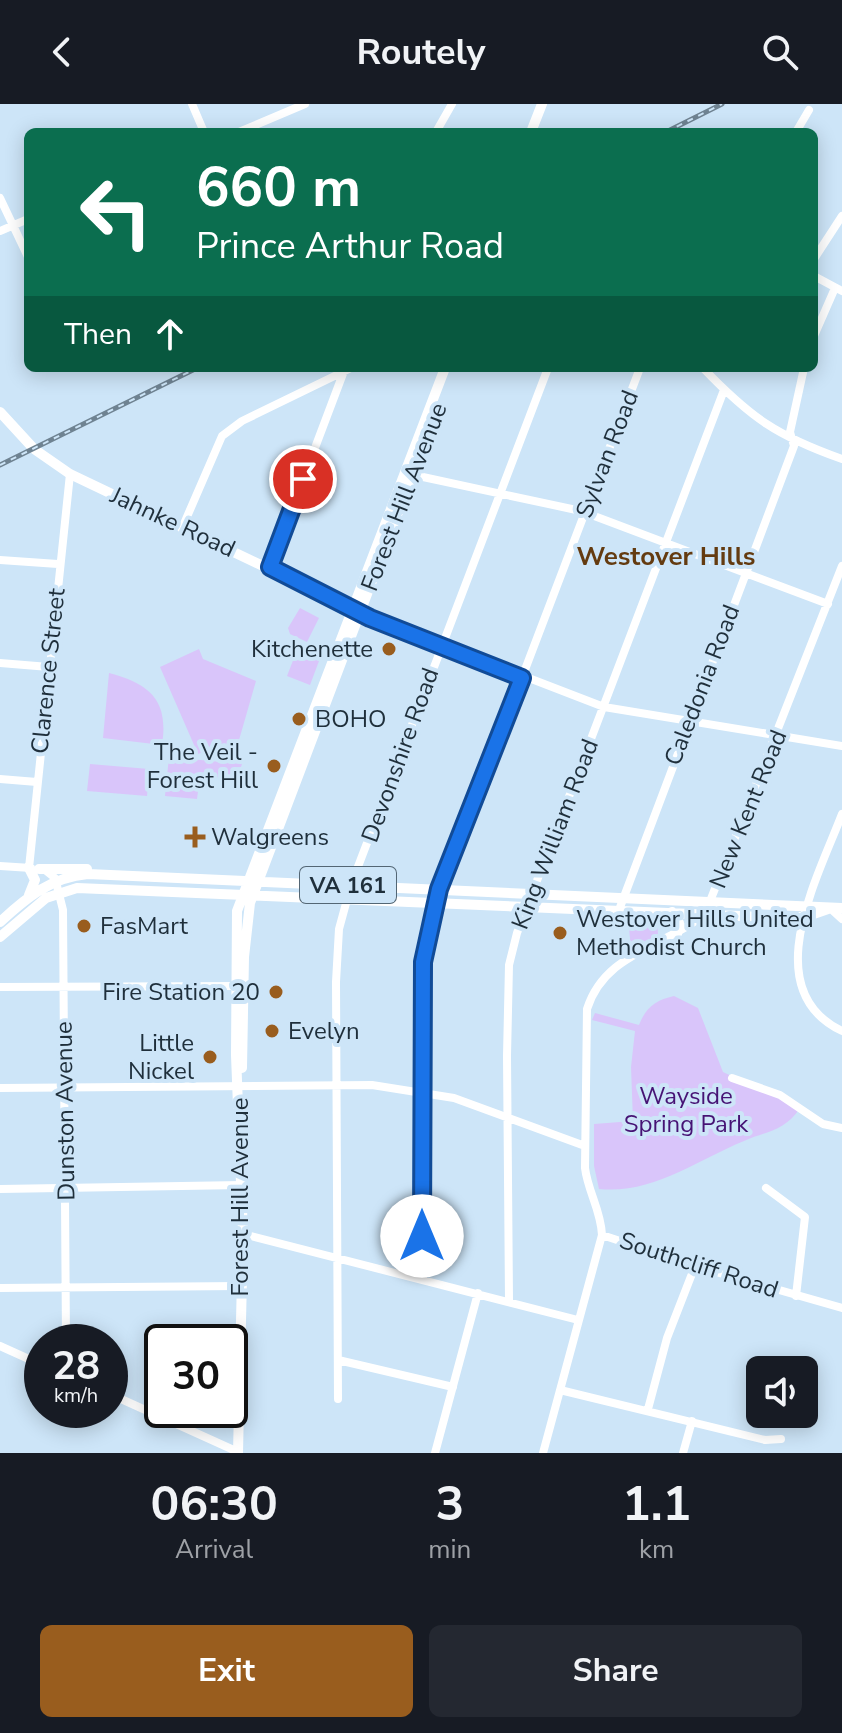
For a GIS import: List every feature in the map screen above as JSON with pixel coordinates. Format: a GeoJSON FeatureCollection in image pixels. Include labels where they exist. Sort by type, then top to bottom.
{"type":"FeatureCollection","features":[{"type":"Feature","properties":{"kind":"main road"},"geometry":{"type":"LineString","coordinates":[[533,128],[542,104]]}},
{"type":"Feature","properties":{"kind":"main road","name":"Forest Hill Avenue"},"geometry":{"type":"LineString","coordinates":[[408,474],[444,372]]}},
{"type":"Feature","properties":{"kind":"main road","name":"Forest Hill Avenue"},"geometry":{"type":"LineString","coordinates":[[238,1452],[243,1234],[236,919],[450,372]]}},
{"type":"Feature","properties":{"kind":"main road","name":"Jahnke Road"},"geometry":{"type":"LineString","coordinates":[[0,412],[34,449],[70,474],[355,610]]}},
{"type":"Feature","properties":{"kind":"main road"},"geometry":{"type":"LineString","coordinates":[[28,897],[35,880],[34,868],[86,869],[108,875]]}},
{"type":"Feature","properties":{"kind":"main road","name":"VA 161"},"geometry":{"type":"LineString","coordinates":[[0,922],[28,897],[80,875],[808,904],[842,908]]}},
{"type":"Feature","properties":{"kind":"main road","name":"VA 161"},"geometry":{"type":"LineString","coordinates":[[0,937],[58,886],[163,894],[247,894],[805,917],[830,908]]}},
{"type":"Feature","properties":{"kind":"main road"},"geometry":{"type":"LineString","coordinates":[[672,912],[679,923],[677,934]]}},
{"type":"Feature","properties":{"kind":"street"},"geometry":{"type":"LineString","coordinates":[[192,104],[202,128]]}},
{"type":"Feature","properties":{"kind":"street"},"geometry":{"type":"LineString","coordinates":[[258,128],[305,104]]}},
{"type":"Feature","properties":{"kind":"street"},"geometry":{"type":"LineString","coordinates":[[438,128],[452,104]]}},
{"type":"Feature","properties":{"kind":"street"},"geometry":{"type":"LineString","coordinates":[[798,128],[809,110]]}},
{"type":"Feature","properties":{"kind":"street"},"geometry":{"type":"LineString","coordinates":[[0,198],[24,249]]}},
{"type":"Feature","properties":{"kind":"street"},"geometry":{"type":"LineString","coordinates":[[818,253],[842,216]]}},
{"type":"Feature","properties":{"kind":"street"},"geometry":{"type":"LineString","coordinates":[[0,231],[24,221]]}},
{"type":"Feature","properties":{"kind":"street"},"geometry":{"type":"LineString","coordinates":[[818,278],[838,290],[818,328]]}},
{"type":"Feature","properties":{"kind":"street"},"geometry":{"type":"LineString","coordinates":[[183,526],[222,436],[242,421],[344,372]]}},
{"type":"Feature","properties":{"kind":"street"},"geometry":{"type":"LineString","coordinates":[[270,567],[347,372]]}},
{"type":"Feature","properties":{"kind":"street","name":"Devonshire Road"},"geometry":{"type":"LineString","coordinates":[[338,1399],[334,1085],[338,943],[351,885],[546,372]]}},
{"type":"Feature","properties":{"kind":"street","name":"Sylvan Road"},"geometry":{"type":"LineString","coordinates":[[423,1280],[423,962],[439,889],[638,372]]}},
{"type":"Feature","properties":{"kind":"street"},"geometry":{"type":"LineString","coordinates":[[707,372],[758,422],[792,440],[842,459]]}},
{"type":"Feature","properties":{"kind":"street","name":"Caledonia Road"},"geometry":{"type":"LineString","coordinates":[[619,910],[621,896],[794,446],[790,432],[803,372]]}},
{"type":"Feature","properties":{"kind":"street","name":"King William Road"},"geometry":{"type":"LineString","coordinates":[[509,1300],[509,965],[530,892],[724,390]]}},
{"type":"Feature","properties":{"kind":"street","name":"Clarence Street"},"geometry":{"type":"LineString","coordinates":[[34,868],[37,782],[70,474]]}},
{"type":"Feature","properties":{"kind":"street"},"geometry":{"type":"LineString","coordinates":[[408,474],[585,512],[828,604]]}},
{"type":"Feature","properties":{"kind":"street"},"geometry":{"type":"LineString","coordinates":[[0,560],[58,564]]}},
{"type":"Feature","properties":{"kind":"street","name":"New Kent Road"},"geometry":{"type":"LineString","coordinates":[[602,1235],[599,1208],[587,1185],[585,1146],[587,1009],[594,987],[620,962],[677,934],[705,914],[778,736],[842,566]]}},
{"type":"Feature","properties":{"kind":"street"},"geometry":{"type":"LineString","coordinates":[[355,610],[522,678],[604,707],[842,746]]}},
{"type":"Feature","properties":{"kind":"street"},"geometry":{"type":"LineString","coordinates":[[0,663],[49,667]]}},
{"type":"Feature","properties":{"kind":"street"},"geometry":{"type":"LineString","coordinates":[[0,779],[37,782]]}},
{"type":"Feature","properties":{"kind":"street"},"geometry":{"type":"LineString","coordinates":[[842,814],[808,904],[799,953],[803,998],[811,1009],[842,1031]]}},
{"type":"Feature","properties":{"kind":"street"},"geometry":{"type":"LineString","coordinates":[[0,866],[34,868],[51,873],[58,886]]}},
{"type":"Feature","properties":{"kind":"street","name":"Dunston Avenue"},"geometry":{"type":"LineString","coordinates":[[58,886],[63,987],[66,1324]]}},
{"type":"Feature","properties":{"kind":"street"},"geometry":{"type":"LineString","coordinates":[[830,908],[842,919]]}},
{"type":"Feature","properties":{"kind":"street"},"geometry":{"type":"LineString","coordinates":[[0,987],[239,986]]}},
{"type":"Feature","properties":{"kind":"street"},"geometry":{"type":"LineString","coordinates":[[732,1078],[780,1095],[818,1122],[842,1128]]}},
{"type":"Feature","properties":{"kind":"street"},"geometry":{"type":"LineString","coordinates":[[0,1088],[334,1085],[422,1091],[454,1098],[585,1146]]}},
{"type":"Feature","properties":{"kind":"street"},"geometry":{"type":"LineString","coordinates":[[0,1189],[242,1185]]}},
{"type":"Feature","properties":{"kind":"street","name":"Southcliff Road"},"geometry":{"type":"LineString","coordinates":[[766,1188],[805,1217],[796,1296]]}},
{"type":"Feature","properties":{"kind":"street"},"geometry":{"type":"LineString","coordinates":[[243,1234],[578,1320]]}},
{"type":"Feature","properties":{"kind":"street"},"geometry":{"type":"LineString","coordinates":[[543,1453],[602,1235]]}},
{"type":"Feature","properties":{"kind":"street","name":"Southcliff Road"},"geometry":{"type":"LineString","coordinates":[[602,1235],[695,1266],[842,1308]]}},
{"type":"Feature","properties":{"kind":"street"},"geometry":{"type":"LineString","coordinates":[[648,1409],[667,1338],[695,1266]]}},
{"type":"Feature","properties":{"kind":"street"},"geometry":{"type":"LineString","coordinates":[[0,1288],[241,1286]]}},
{"type":"Feature","properties":{"kind":"street"},"geometry":{"type":"LineString","coordinates":[[435,1453],[478,1293]]}},
{"type":"Feature","properties":{"kind":"street"},"geometry":{"type":"LineString","coordinates":[[0,1346],[24,1357]]}},
{"type":"Feature","properties":{"kind":"street"},"geometry":{"type":"LineString","coordinates":[[338,1360],[453,1387]]}},
{"type":"Feature","properties":{"kind":"street"},"geometry":{"type":"LineString","coordinates":[[560,1390],[765,1440],[781,1439]]}},
{"type":"Feature","properties":{"kind":"street"},"geometry":{"type":"LineString","coordinates":[[128,1402],[238,1452]]}},
{"type":"Feature","properties":{"kind":"street"},"geometry":{"type":"LineString","coordinates":[[683,1453],[692,1421]]}},
{"type":"Feature","properties":{"kind":"green space"},"geometry":{"type":"Polygon","coordinates":[[[300,608],[319,618],[307,642],[290,634],[288,628],[300,608]]]}},
{"type":"Feature","properties":{"kind":"green space"},"geometry":{"type":"Polygon","coordinates":[[[299,645],[322,653],[310,685],[287,676],[299,645]]]}},
{"type":"Feature","properties":{"kind":"green space"},"geometry":{"type":"Polygon","coordinates":[[[199,649],[203,659],[256,681],[237,747],[224,743],[198,754],[160,667],[199,649]]]}},
{"type":"Feature","properties":{"kind":"green space"},"geometry":{"type":"Polygon","coordinates":[[[109,673],[136,683],[154,696],[162,716],[162,745],[103,738],[109,673]]]}},
{"type":"Feature","properties":{"kind":"green space"},"geometry":{"type":"Polygon","coordinates":[[[169,757],[242,764],[237,779],[200,776],[197,799],[165,796],[169,757]]]}},
{"type":"Feature","properties":{"kind":"green space"},"geometry":{"type":"Polygon","coordinates":[[[90,764],[149,769],[147,796],[87,791],[90,764]]]}},
{"type":"Feature","properties":{"kind":"green space"},"geometry":{"type":"Polygon","coordinates":[[[628,919],[657,919],[658,935],[631,948],[628,919]]]}},
{"type":"Feature","properties":{"kind":"green space","name":"Wayside Spring Park"},"geometry":{"type":"Polygon","coordinates":[[[674,996],[698,1008],[723,1072],[800,1108],[782,1126],[674,1174],[638,1186],[599,1189],[594,1166],[594,1124],[633,1121],[631,1067],[635,1031],[592,1020],[595,1013],[639,1025],[652,1005],[674,996]]]}},
{"type":"Feature","properties":{"kind":"railway"},"geometry":{"type":"LineString","coordinates":[[674,128],[722,104]]}},
{"type":"Feature","properties":{"kind":"railway"},"geometry":{"type":"LineString","coordinates":[[0,465],[189,372]]}},
{"type":"Feature","properties":{"kind":"place","name":"Kitchenette"},"geometry":{"type":"Point","coordinates":[389,649]}},
{"type":"Feature","properties":{"kind":"place","name":"BOHO"},"geometry":{"type":"Point","coordinates":[299,719]}},
{"type":"Feature","properties":{"kind":"place","name":"The Veil - Forest Hill"},"geometry":{"type":"Point","coordinates":[274,766]}},
{"type":"Feature","properties":{"kind":"place","name":"Walgreens"},"geometry":{"type":"Point","coordinates":[195,837]}},
{"type":"Feature","properties":{"kind":"place","name":"FasMart"},"geometry":{"type":"Point","coordinates":[84,926]}},
{"type":"Feature","properties":{"kind":"place","name":"Westover Hills United Methodist Church"},"geometry":{"type":"Point","coordinates":[560,933]}},
{"type":"Feature","properties":{"kind":"place","name":"Fire Station 20"},"geometry":{"type":"Point","coordinates":[276,992]}},
{"type":"Feature","properties":{"kind":"place","name":"Evelyn"},"geometry":{"type":"Point","coordinates":[272,1031]}},
{"type":"Feature","properties":{"kind":"place","name":"Little Nickel"},"geometry":{"type":"Point","coordinates":[210,1057]}},
{"type":"Feature","properties":{"kind":"district","name":"Westover Hills"},"geometry":{"type":"Point","coordinates":[666,556]}},
{"type":"Feature","properties":{"kind":"route"},"geometry":{"type":"LineString","coordinates":[[303,479],[270,567],[370,618],[522,678],[439,889],[423,962],[422,1236]]}}]}
